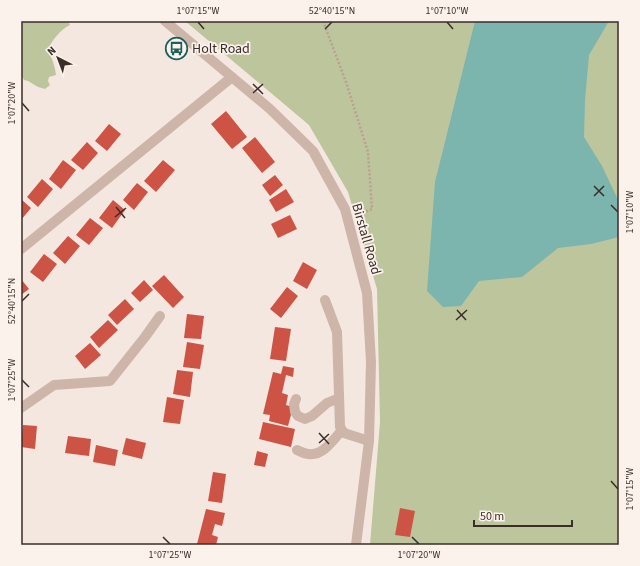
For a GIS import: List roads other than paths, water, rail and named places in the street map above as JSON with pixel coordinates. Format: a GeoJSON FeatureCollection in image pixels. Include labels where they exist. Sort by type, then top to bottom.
{"type":"FeatureCollection","features":[{"type":"Feature","properties":{"kind":"street","name":"Birstall Road"},"geometry":{"type":"LineString","coordinates":[[165,21],[270,109],[313,152],[346,209],[367,293],[371,362],[369,441],[356,545]]}},
{"type":"Feature","properties":{"kind":"street"},"geometry":{"type":"LineString","coordinates":[[21,249],[232,77]]}},
{"type":"Feature","properties":{"kind":"street"},"geometry":{"type":"LineString","coordinates":[[325,300],[337,332],[340,427],[344,433],[369,441]]}},
{"type":"Feature","properties":{"kind":"street"},"geometry":{"type":"LineString","coordinates":[[21,408],[54,385],[110,381],[160,316]]}},
{"type":"Feature","properties":{"kind":"street"},"geometry":{"type":"LineString","coordinates":[[296,399],[294,404],[295,412],[298,416],[305,419],[312,416],[327,402],[339,398]]}},
{"type":"Feature","properties":{"kind":"street"},"geometry":{"type":"LineString","coordinates":[[296,450],[311,454],[322,451],[342,430]]}},
{"type":"Feature","properties":{"kind":"water"},"geometry":{"type":"Polygon","coordinates":[[[475,21],[609,21],[589,55],[585,100],[584,137],[602,166],[619,202],[619,237],[591,244],[558,248],[522,277],[479,281],[461,306],[443,307],[427,291],[435,182],[475,21]]]}},
{"type":"Feature","properties":{"kind":"place","name":"Holt Road"},"geometry":{"type":"Point","coordinates":[177,49]}}]}
